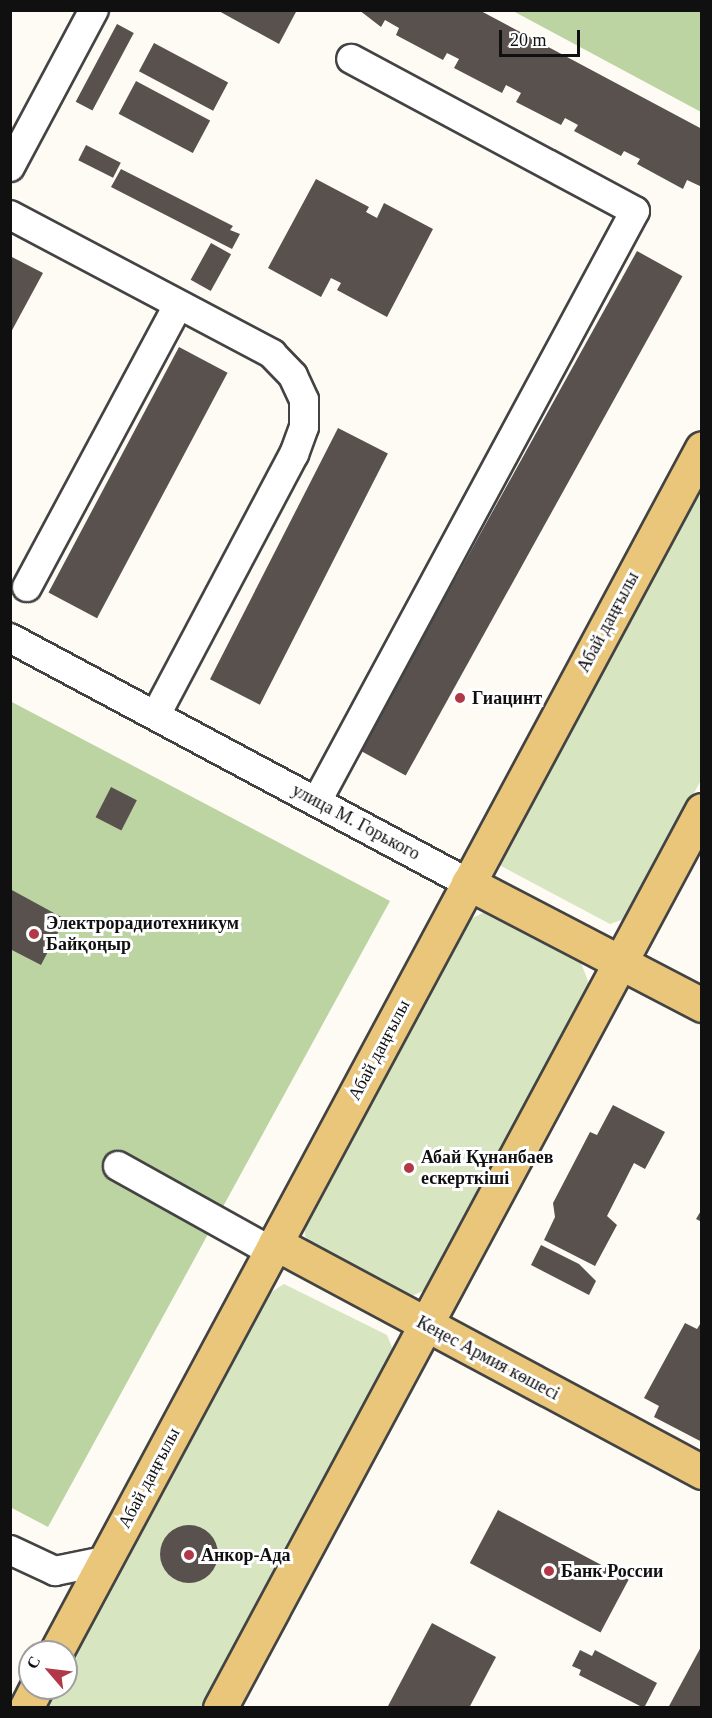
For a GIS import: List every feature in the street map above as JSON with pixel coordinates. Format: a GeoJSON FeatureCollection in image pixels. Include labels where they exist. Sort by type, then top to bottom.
{"type":"FeatureCollection","features":[{"type":"Feature","properties":{"kind":"main road","name":"Абай даңғылы"},"geometry":{"type":"LineString","coordinates":[[62,1640],[702,448]]}},
{"type":"Feature","properties":{"kind":"main road"},"geometry":{"type":"LineString","coordinates":[[220,1707],[702,810]]}},
{"type":"Feature","properties":{"kind":"main road","name":"улица М. Горького"},"geometry":{"type":"LineString","coordinates":[[468,883],[702,1005]]}},
{"type":"Feature","properties":{"kind":"main road","name":"Кеңес Армия көшесі"},"geometry":{"type":"LineString","coordinates":[[273,1247],[427,1325],[702,1472]]}},
{"type":"Feature","properties":{"kind":"street"},"geometry":{"type":"LineString","coordinates":[[10,167],[94,10]]}},
{"type":"Feature","properties":{"kind":"street"},"geometry":{"type":"LineString","coordinates":[[317,801],[635,211],[351,59]]}},
{"type":"Feature","properties":{"kind":"street"},"geometry":{"type":"LineString","coordinates":[[10,215],[272,354],[293,376],[304,400],[304,427],[156,716]]}},
{"type":"Feature","properties":{"kind":"street"},"geometry":{"type":"LineString","coordinates":[[27,587],[178,305]]}},
{"type":"Feature","properties":{"kind":"street","name":"улица М. Горького"},"geometry":{"type":"LineString","coordinates":[[10,638],[468,883]]}},
{"type":"Feature","properties":{"kind":"street"},"geometry":{"type":"LineString","coordinates":[[118,1166],[273,1247]]}},
{"type":"Feature","properties":{"kind":"street"},"geometry":{"type":"LineString","coordinates":[[10,1550],[55,1571],[104,1561]]}},
{"type":"Feature","properties":{"kind":"green space"},"geometry":{"type":"Polygon","coordinates":[[[513,11],[701,11],[701,112],[513,11]]]}},
{"type":"Feature","properties":{"kind":"green space"},"geometry":{"type":"Polygon","coordinates":[[[701,473],[701,780],[627,918],[610,924],[501,866],[497,859],[701,473]]]}},
{"type":"Feature","properties":{"kind":"green space"},"geometry":{"type":"Polygon","coordinates":[[[10,701],[390,901],[48,1527],[10,1507],[10,701]]]}},
{"type":"Feature","properties":{"kind":"green space"},"geometry":{"type":"Polygon","coordinates":[[[485,912],[580,960],[589,984],[433,1286],[412,1296],[398,1295],[313,1246],[305,1236],[304,1219],[466,921],[485,912]]]}},
{"type":"Feature","properties":{"kind":"green space"},"geometry":{"type":"Polygon","coordinates":[[[284,1284],[387,1335],[393,1350],[205,1707],[38,1708],[42,1700],[78,1700],[78,1640],[75,1640],[262,1298],[284,1284]]]}},
{"type":"Feature","properties":{"kind":"building"},"geometry":{"type":"Polygon","coordinates":[[[217,10],[297,10],[279,44],[217,10]]]}},
{"type":"Feature","properties":{"kind":"building"},"geometry":{"type":"Polygon","coordinates":[[[359,10],[479,10],[702,129],[702,187],[687,180],[683,189],[637,164],[640,159],[624,151],[621,156],[574,131],[578,125],[565,118],[561,125],[516,102],[521,93],[506,85],[502,93],[454,68],[459,59],[447,53],[443,60],[396,35],[399,28],[385,20],[381,27],[359,10]]]}},
{"type":"Feature","properties":{"kind":"building"},"geometry":{"type":"Polygon","coordinates":[[[117,24],[134,33],[92,111],[76,102],[117,24]]]}},
{"type":"Feature","properties":{"kind":"building"},"geometry":{"type":"Polygon","coordinates":[[[154,43],[228,82],[213,111],[139,71],[154,43]]]}},
{"type":"Feature","properties":{"kind":"building"},"geometry":{"type":"Polygon","coordinates":[[[136,81],[210,120],[193,153],[119,114],[136,81]]]}},
{"type":"Feature","properties":{"kind":"building"},"geometry":{"type":"Polygon","coordinates":[[[86,145],[121,163],[113,178],[78,160],[86,145]]]}},
{"type":"Feature","properties":{"kind":"building"},"geometry":{"type":"Polygon","coordinates":[[[121,169],[233,226],[230,230],[240,234],[232,249],[111,187],[121,169]]]}},
{"type":"Feature","properties":{"kind":"building"},"geometry":{"type":"Polygon","coordinates":[[[316,179],[369,207],[366,212],[377,218],[384,203],[433,229],[387,317],[337,290],[341,283],[331,278],[321,297],[268,268],[316,179]]]}},
{"type":"Feature","properties":{"kind":"building"},"geometry":{"type":"Polygon","coordinates":[[[211,243],[231,254],[211,291],[191,280],[211,243]]]}},
{"type":"Feature","properties":{"kind":"building"},"geometry":{"type":"Polygon","coordinates":[[[637,251],[682,276],[406,776],[360,750],[637,251]]]}},
{"type":"Feature","properties":{"kind":"building"},"geometry":{"type":"Polygon","coordinates":[[[10,256],[43,273],[10,334],[10,256]]]}},
{"type":"Feature","properties":{"kind":"building"},"geometry":{"type":"Polygon","coordinates":[[[179,347],[228,373],[97,618],[48,592],[179,347]]]}},
{"type":"Feature","properties":{"kind":"building"},"geometry":{"type":"Polygon","coordinates":[[[338,428],[388,453],[260,705],[210,679],[338,428]]]}},
{"type":"Feature","properties":{"kind":"building"},"geometry":{"type":"Polygon","coordinates":[[[111,787],[137,800],[121,830],[96,817],[111,787]]]}},
{"type":"Feature","properties":{"kind":"building","name":"Электрорадиотехникум Байқоңыр"},"geometry":{"type":"Polygon","coordinates":[[[10,889],[65,919],[41,965],[10,949],[10,889]]]}},
{"type":"Feature","properties":{"kind":"building"},"geometry":{"type":"Polygon","coordinates":[[[613,1105],[665,1132],[645,1169],[634,1163],[607,1216],[617,1225],[595,1266],[544,1240],[555,1217],[553,1203],[590,1132],[597,1135],[613,1105]]]}},
{"type":"Feature","properties":{"kind":"building"},"geometry":{"type":"Polygon","coordinates":[[[702,1209],[702,1222],[696,1219],[702,1209]]]}},
{"type":"Feature","properties":{"kind":"building"},"geometry":{"type":"Polygon","coordinates":[[[541,1245],[579,1264],[596,1281],[589,1295],[531,1265],[541,1245]]]}},
{"type":"Feature","properties":{"kind":"building"},"geometry":{"type":"Polygon","coordinates":[[[702,1321],[702,1442],[654,1417],[659,1406],[644,1398],[685,1323],[697,1329],[702,1321]]]}},
{"type":"Feature","properties":{"kind":"building","name":"Банк России"},"geometry":{"type":"Polygon","coordinates":[[[498,1510],[629,1579],[601,1632],[470,1563],[498,1510]]]}},
{"type":"Feature","properties":{"kind":"building","name":"Анкор-Ада"},"geometry":{"type":"Polygon","coordinates":[[[189,1525],[205,1530],[213,1538],[218,1554],[213,1570],[205,1578],[189,1583],[173,1578],[165,1570],[160,1554],[165,1538],[173,1530],[189,1525]]]}},
{"type":"Feature","properties":{"kind":"building"},"geometry":{"type":"Polygon","coordinates":[[[432,1623],[496,1657],[469,1708],[387,1708],[432,1623]]]}},
{"type":"Feature","properties":{"kind":"building"},"geometry":{"type":"Polygon","coordinates":[[[702,1645],[702,1708],[668,1708],[702,1645]]]}},
{"type":"Feature","properties":{"kind":"building"},"geometry":{"type":"Polygon","coordinates":[[[580,1650],[592,1656],[595,1650],[657,1683],[644,1708],[579,1675],[581,1670],[572,1666],[580,1650]]]}},
{"type":"Feature","properties":{"kind":"place","name":"Гиацинт"},"geometry":{"type":"Point","coordinates":[460,698]}},
{"type":"Feature","properties":{"kind":"place","name":"Электрорадиотехникум Байқоңыр"},"geometry":{"type":"Point","coordinates":[34,934]}},
{"type":"Feature","properties":{"kind":"place","name":"Абай Құнанбаев ескерткіші"},"geometry":{"type":"Point","coordinates":[409,1168]}},
{"type":"Feature","properties":{"kind":"place","name":"Анкор-Ада"},"geometry":{"type":"Point","coordinates":[189,1555]}},
{"type":"Feature","properties":{"kind":"place","name":"Банк России"},"geometry":{"type":"Point","coordinates":[549,1571]}}]}
